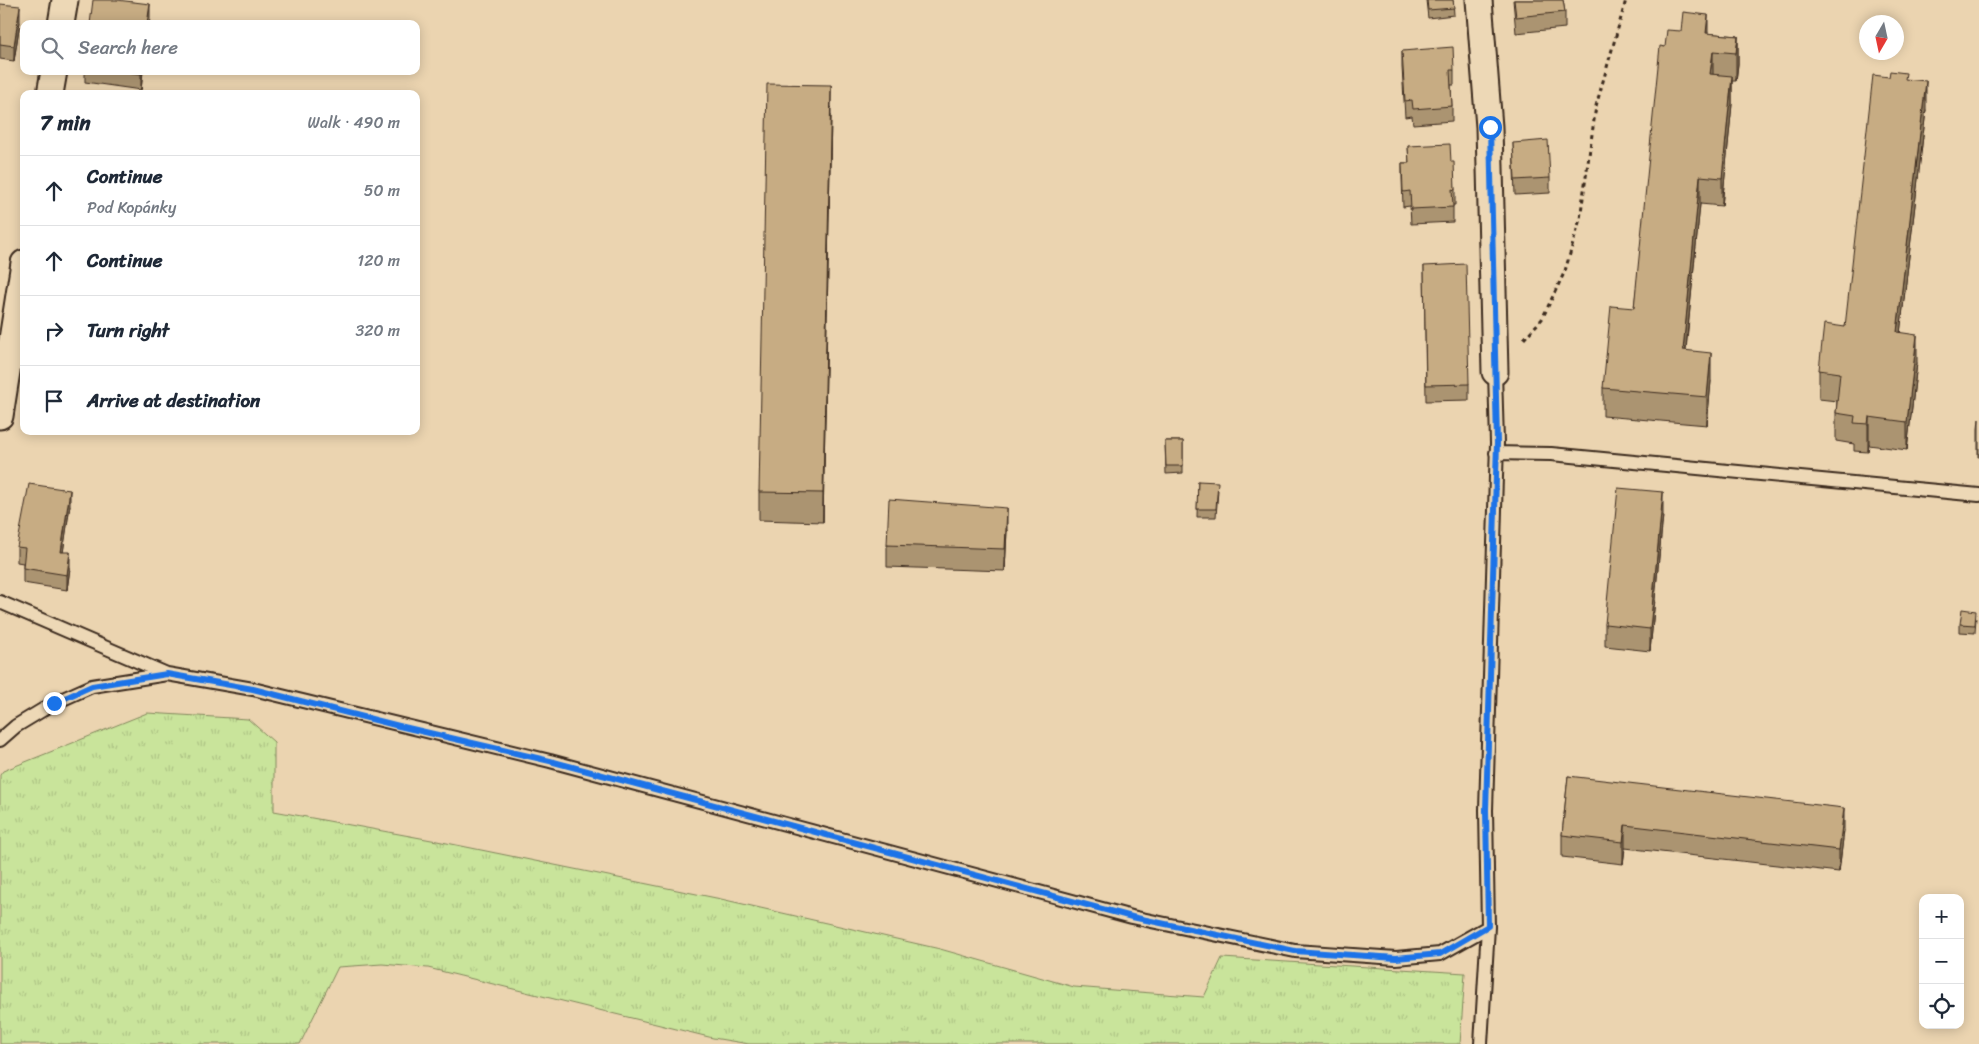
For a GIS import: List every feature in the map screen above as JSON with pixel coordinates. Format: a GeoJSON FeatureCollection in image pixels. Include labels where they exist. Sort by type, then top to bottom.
{"type":"FeatureCollection","features":[{"type":"Feature","properties":{"kind":"street"},"geometry":{"type":"LineString","coordinates":[[62,20],[65,0]]}},
{"type":"Feature","properties":{"kind":"street"},"geometry":{"type":"LineString","coordinates":[[1479,0],[1490,127],[1495,372]]}},
{"type":"Feature","properties":{"kind":"street"},"geometry":{"type":"LineString","coordinates":[[51,90],[53,75]]}},
{"type":"Feature","properties":{"kind":"street"},"geometry":{"type":"LineString","coordinates":[[0,416],[20,288]]}},
{"type":"Feature","properties":{"kind":"lane"},"geometry":{"type":"LineString","coordinates":[[1480,1044],[1488,926],[1487,791],[1496,453],[1495,372]]}},
{"type":"Feature","properties":{"kind":"lane"},"geometry":{"type":"LineString","coordinates":[[1496,453],[1551,454],[1979,495]]}},
{"type":"Feature","properties":{"kind":"lane"},"geometry":{"type":"LineString","coordinates":[[0,602],[167,674],[253,689],[399,726],[550,761],[1132,917],[1295,951],[1396,958],[1440,954],[1488,926]]}},
{"type":"Feature","properties":{"kind":"lane"},"geometry":{"type":"LineString","coordinates":[[0,740],[16,726],[54,703],[92,686],[167,674]]}},
{"type":"Feature","properties":{"kind":"path"},"geometry":{"type":"LineString","coordinates":[[1495,372],[1542,319],[1565,270],[1580,219],[1596,106],[1626,0]]}},
{"type":"Feature","properties":{"kind":"green space"},"geometry":{"type":"Polygon","coordinates":[[[147,713],[248,719],[274,742],[274,811],[437,841],[721,899],[940,949],[1074,987],[1204,997],[1222,958],[1465,973],[1460,1044],[749,1044],[713,1038],[428,968],[382,964],[338,967],[300,1044],[0,1044],[0,775],[3,771],[147,713]]]}},
{"type":"Feature","properties":{"kind":"building"},"geometry":{"type":"Polygon","coordinates":[[[93,0],[117,0],[150,4],[148,20],[90,20],[93,0]]]}},
{"type":"Feature","properties":{"kind":"building"},"geometry":{"type":"Polygon","coordinates":[[[1427,0],[1453,0],[1454,8],[1428,10],[1427,0]]]}},
{"type":"Feature","properties":{"kind":"building"},"geometry":{"type":"Polygon","coordinates":[[[1514,0],[1563,0],[1565,12],[1516,17],[1514,0]]]}},
{"type":"Feature","properties":{"kind":"building"},"geometry":{"type":"Polygon","coordinates":[[[0,4],[20,6],[14,46],[0,44],[0,4]]]}},
{"type":"Feature","properties":{"kind":"building"},"geometry":{"type":"Polygon","coordinates":[[[1683,12],[1708,15],[1706,33],[1738,36],[1736,53],[1713,51],[1710,74],[1732,76],[1722,178],[1700,176],[1683,350],[1711,353],[1707,397],[1603,388],[1611,306],[1634,308],[1660,46],[1665,47],[1667,30],[1681,31],[1683,12]]]}},
{"type":"Feature","properties":{"kind":"building"},"geometry":{"type":"Polygon","coordinates":[[[1453,47],[1454,70],[1450,70],[1452,106],[1413,109],[1412,100],[1405,101],[1402,51],[1453,47]]]}},
{"type":"Feature","properties":{"kind":"building"},"geometry":{"type":"Polygon","coordinates":[[[1890,71],[1906,73],[1905,79],[1926,81],[1897,332],[1917,335],[1907,422],[1869,417],[1868,424],[1854,423],[1855,416],[1836,413],[1840,373],[1819,370],[1824,324],[1845,327],[1873,75],[1889,77],[1890,71]]]}},
{"type":"Feature","properties":{"kind":"building"},"geometry":{"type":"Polygon","coordinates":[[[767,84],[831,85],[823,493],[759,492],[767,84]]]}},
{"type":"Feature","properties":{"kind":"building"},"geometry":{"type":"Polygon","coordinates":[[[1548,140],[1550,178],[1515,180],[1513,143],[1548,140]]]}},
{"type":"Feature","properties":{"kind":"building"},"geometry":{"type":"Polygon","coordinates":[[[1450,144],[1451,162],[1454,162],[1455,190],[1452,189],[1453,207],[1411,209],[1410,191],[1403,192],[1402,163],[1409,163],[1408,146],[1450,144]]]}},
{"type":"Feature","properties":{"kind":"building"},"geometry":{"type":"Polygon","coordinates":[[[1466,264],[1469,384],[1426,385],[1424,266],[1466,264]]]}},
{"type":"Feature","properties":{"kind":"building"},"geometry":{"type":"Polygon","coordinates":[[[1165,441],[1183,441],[1183,466],[1166,466],[1165,441]]]}},
{"type":"Feature","properties":{"kind":"building"},"geometry":{"type":"Polygon","coordinates":[[[1198,481],[1218,482],[1216,509],[1197,509],[1198,481]]]}},
{"type":"Feature","properties":{"kind":"building"},"geometry":{"type":"Polygon","coordinates":[[[29,484],[70,490],[61,552],[70,552],[67,575],[23,568],[25,548],[17,547],[29,484]]]}},
{"type":"Feature","properties":{"kind":"building"},"geometry":{"type":"Polygon","coordinates":[[[1618,488],[1663,492],[1650,629],[1605,624],[1618,488]]]}},
{"type":"Feature","properties":{"kind":"building"},"geometry":{"type":"Polygon","coordinates":[[[889,499],[1007,508],[1005,549],[887,545],[889,499]]]}},
{"type":"Feature","properties":{"kind":"building"},"geometry":{"type":"Polygon","coordinates":[[[1962,609],[1976,611],[1975,625],[1960,624],[1962,609]]]}},
{"type":"Feature","properties":{"kind":"building"},"geometry":{"type":"Polygon","coordinates":[[[1568,776],[1844,808],[1839,850],[1625,825],[1623,842],[1562,835],[1568,776]]]}},
{"type":"Feature","properties":{"kind":"route"},"geometry":{"type":"LineString","coordinates":[[54,703],[92,686],[167,674],[253,689],[399,726],[550,761],[1132,917],[1295,951],[1356,957],[1396,958],[1440,954],[1488,926],[1486,810],[1497,443],[1490,127]]}}]}
